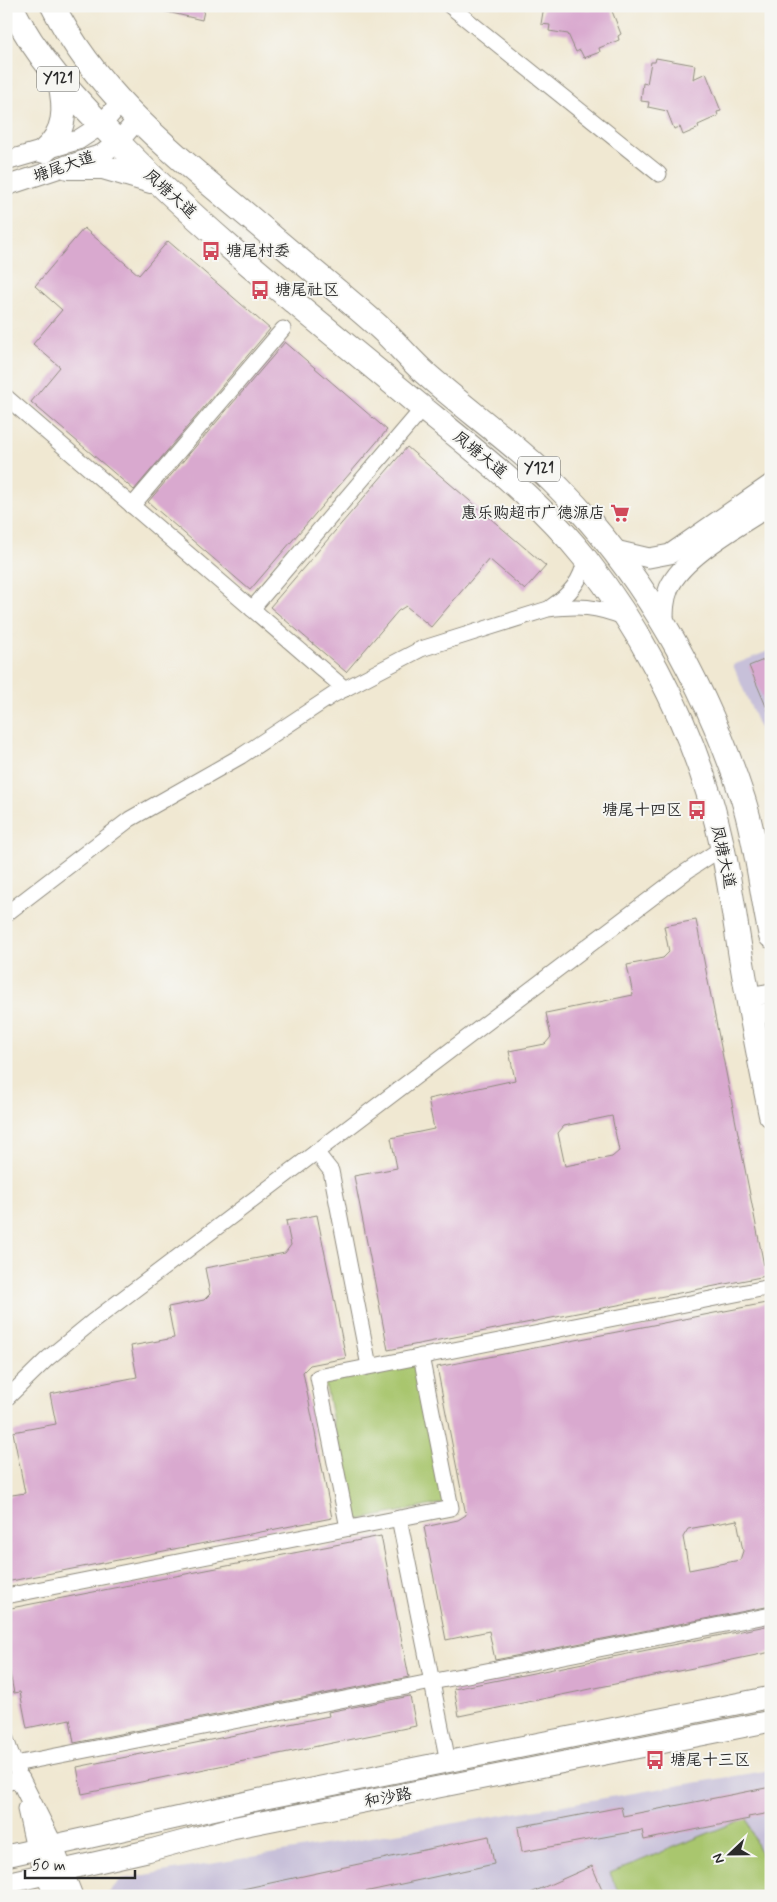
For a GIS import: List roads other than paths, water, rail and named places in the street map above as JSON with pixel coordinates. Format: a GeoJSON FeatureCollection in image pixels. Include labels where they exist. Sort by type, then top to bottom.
{"type":"FeatureCollection","features":[{"type":"Feature","properties":{"kind":"main road","name":"凤塘大道"},"geometry":{"type":"LineString","coordinates":[[11,6],[28,38],[60,82],[156,183],[273,283],[513,482],[552,520],[585,559],[626,618],[660,676],[696,753],[709,795],[757,1009],[771,1115]]}},
{"type":"Feature","properties":{"kind":"main road","name":"凤塘大道"},"geometry":{"type":"LineString","coordinates":[[53,6],[65,31],[91,69],[138,119],[380,328],[424,372],[538,468],[580,510],[611,549],[664,623],[704,700],[734,775],[753,838],[768,909],[771,936]]}},
{"type":"Feature","properties":{"kind":"main road"},"geometry":{"type":"LineString","coordinates":[[44,150],[52,144],[62,127],[64,105],[60,82]]}},
{"type":"Feature","properties":{"kind":"main road"},"geometry":{"type":"LineString","coordinates":[[68,167],[108,168],[156,183]]}},
{"type":"Feature","properties":{"kind":"main road"},"geometry":{"type":"LineString","coordinates":[[273,283],[295,256]]}},
{"type":"Feature","properties":{"kind":"main road","name":"和沙路"},"geometry":{"type":"LineString","coordinates":[[6,1856],[261,1799],[771,1697]]}},
{"type":"Feature","properties":{"kind":"main road","name":"和沙路"},"geometry":{"type":"LineString","coordinates":[[6,1883],[53,1871],[147,1852],[232,1828],[771,1721]]}},
{"type":"Feature","properties":{"kind":"street"},"geometry":{"type":"LineString","coordinates":[[450,6],[659,174]]}},
{"type":"Feature","properties":{"kind":"street","name":"塘尾大道"},"geometry":{"type":"LineString","coordinates":[[6,161],[78,140],[100,125],[121,102]]}},
{"type":"Feature","properties":{"kind":"street","name":"塘尾大道"},"geometry":{"type":"LineString","coordinates":[[6,186],[68,167],[102,154],[118,142],[138,119]]}},
{"type":"Feature","properties":{"kind":"street"},"geometry":{"type":"LineString","coordinates":[[132,506],[283,329]]}},
{"type":"Feature","properties":{"kind":"street"},"geometry":{"type":"LineString","coordinates":[[6,397],[345,689]]}},
{"type":"Feature","properties":{"kind":"street"},"geometry":{"type":"LineString","coordinates":[[252,608],[423,408]]}},
{"type":"Feature","properties":{"kind":"street"},"geometry":{"type":"LineString","coordinates":[[611,549],[649,558],[670,554],[771,484]]}},
{"type":"Feature","properties":{"kind":"street"},"geometry":{"type":"LineString","coordinates":[[664,623],[666,596],[682,568],[771,505]]}},
{"type":"Feature","properties":{"kind":"street"},"geometry":{"type":"LineString","coordinates":[[548,609],[574,587],[581,576],[585,559]]}},
{"type":"Feature","properties":{"kind":"street"},"geometry":{"type":"LineString","coordinates":[[6,914],[130,819],[241,756],[345,689],[421,649],[548,609],[584,606],[597,608],[626,618]]}},
{"type":"Feature","properties":{"kind":"street"},"geometry":{"type":"LineString","coordinates":[[6,1399],[47,1359],[92,1322],[687,871],[722,848]]}},
{"type":"Feature","properties":{"kind":"street"},"geometry":{"type":"LineString","coordinates":[[757,1009],[771,993]]}},
{"type":"Feature","properties":{"kind":"street"},"geometry":{"type":"LineString","coordinates":[[316,1152],[331,1171],[370,1366]]}},
{"type":"Feature","properties":{"kind":"street"},"geometry":{"type":"LineString","coordinates":[[348,1528],[318,1377],[771,1287]]}},
{"type":"Feature","properties":{"kind":"street"},"geometry":{"type":"LineString","coordinates":[[6,1596],[451,1508],[421,1356]]}},
{"type":"Feature","properties":{"kind":"street"},"geometry":{"type":"LineString","coordinates":[[399,1518],[448,1762]]}},
{"type":"Feature","properties":{"kind":"street"},"geometry":{"type":"LineString","coordinates":[[14,1775],[432,1682],[771,1616]]}},
{"type":"Feature","properties":{"kind":"street"},"geometry":{"type":"LineString","coordinates":[[6,1739],[14,1775],[53,1871],[73,1896]]}},
{"type":"Feature","properties":{"kind":"street"},"geometry":{"type":"LineString","coordinates":[[53,1871],[54,1896]]}},
{"type":"Feature","properties":{"kind":"place","name":"塘尾村委"},"geometry":{"type":"Point","coordinates":[211,251]}},
{"type":"Feature","properties":{"kind":"place","name":"塘尾社区"},"geometry":{"type":"Point","coordinates":[260,290]}},
{"type":"Feature","properties":{"kind":"place","name":"惠乐购超市广德源店"},"geometry":{"type":"Point","coordinates":[620,513]}},
{"type":"Feature","properties":{"kind":"place","name":"塘尾十四区"},"geometry":{"type":"Point","coordinates":[697,810]}},
{"type":"Feature","properties":{"kind":"place","name":"塘尾十三区"},"geometry":{"type":"Point","coordinates":[655,1760]}}]}
